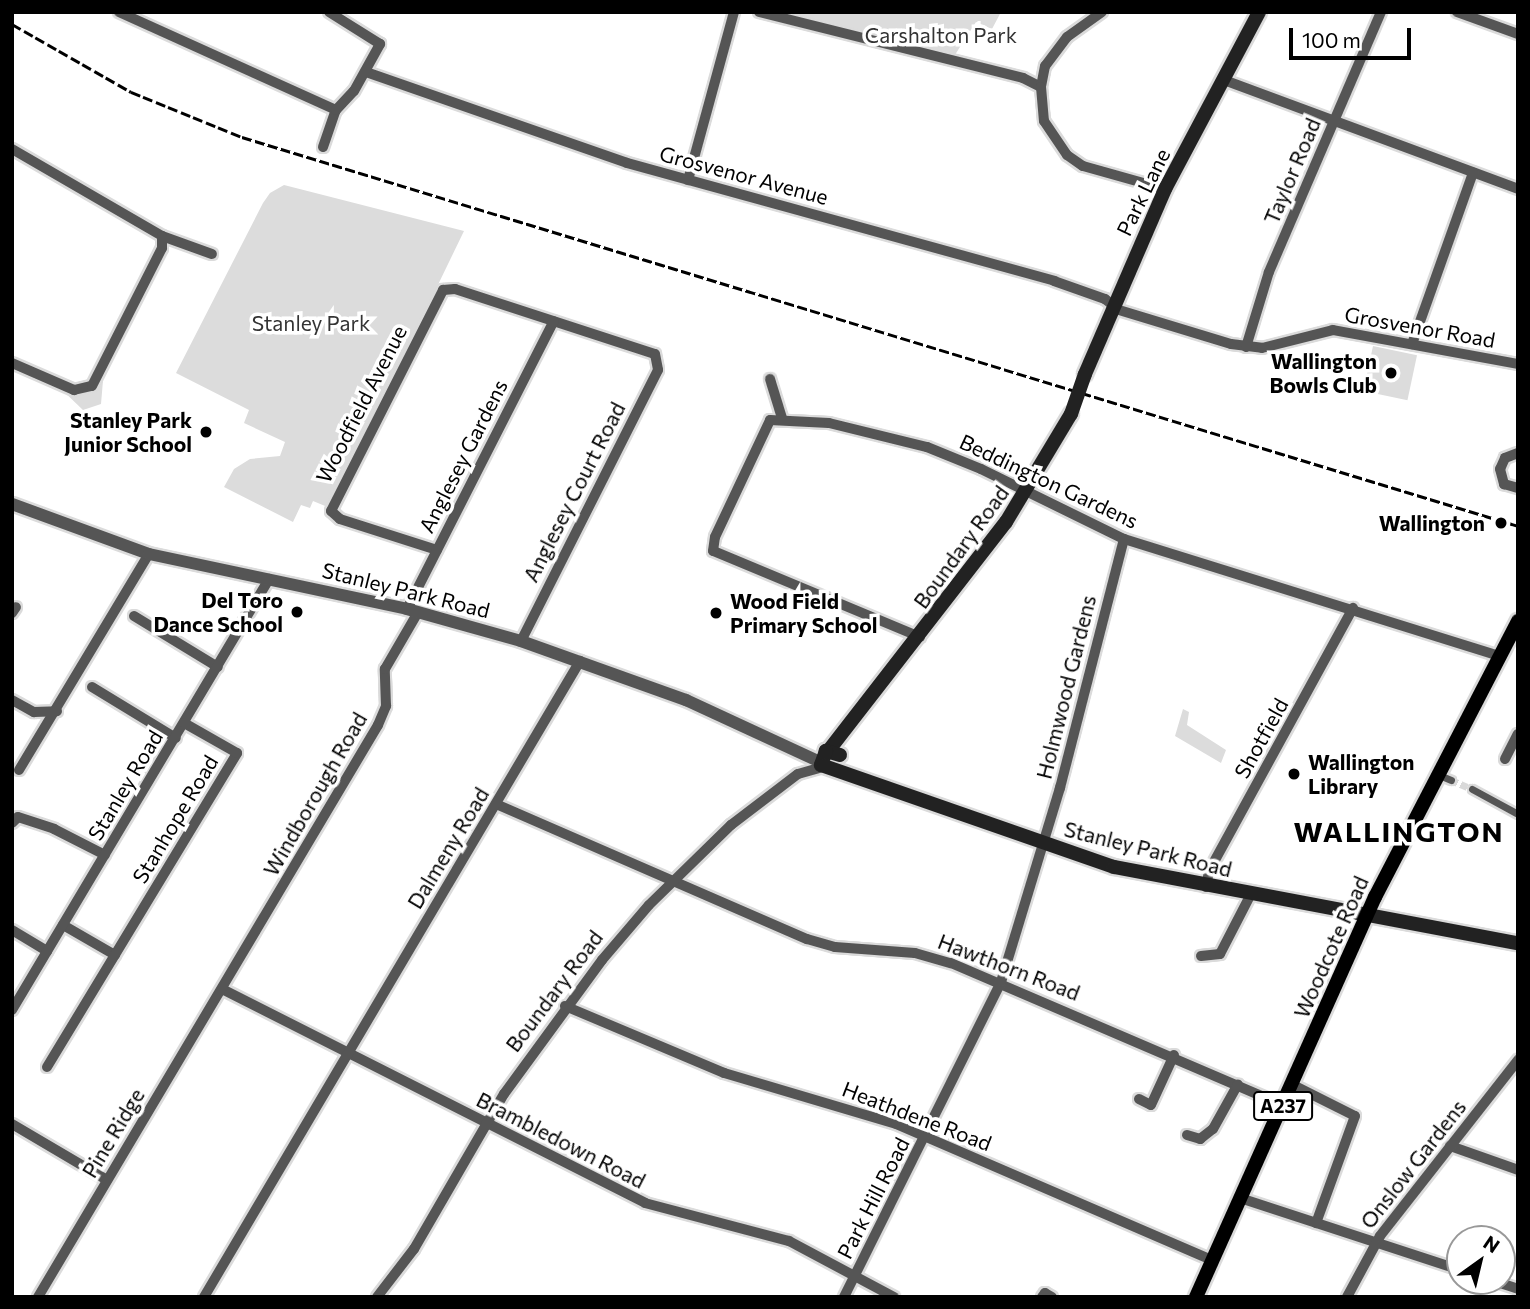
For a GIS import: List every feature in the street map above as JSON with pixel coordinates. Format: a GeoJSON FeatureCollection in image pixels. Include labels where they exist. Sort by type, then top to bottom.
{"type":"FeatureCollection","features":[{"type":"Feature","properties":{"kind":"main road","name":"Park Lane"},"geometry":{"type":"LineString","coordinates":[[1077,396],[1165,189],[1259,12]]}},
{"type":"Feature","properties":{"kind":"main road","name":"Boundary Road"},"geometry":{"type":"LineString","coordinates":[[830,760],[845,725],[860,712],[921,638],[1028,491],[1071,414],[1077,396]]}},
{"type":"Feature","properties":{"kind":"main road","name":"Woodcote Road"},"geometry":{"type":"LineString","coordinates":[[1196,1297],[1368,914],[1445,777],[1518,621]]}},
{"type":"Feature","properties":{"kind":"main road","name":"Stanley Park Road"},"geometry":{"type":"LineString","coordinates":[[830,760],[884,787],[1114,867],[1250,896],[1368,914],[1518,943]]}},
{"type":"Feature","properties":{"kind":"street"},"geometry":{"type":"LineString","coordinates":[[119,12],[336,110]]}},
{"type":"Feature","properties":{"kind":"street"},"geometry":{"type":"LineString","coordinates":[[323,148],[336,110],[366,72],[380,44],[329,12]]}},
{"type":"Feature","properties":{"kind":"street"},"geometry":{"type":"LineString","coordinates":[[688,180],[734,12]]}},
{"type":"Feature","properties":{"kind":"street"},"geometry":{"type":"LineString","coordinates":[[759,12],[1023,78],[1041,87]]}},
{"type":"Feature","properties":{"kind":"street"},"geometry":{"type":"LineString","coordinates":[[1023,78],[1045,66],[1067,37],[1102,12]]}},
{"type":"Feature","properties":{"kind":"street","name":"Taylor Road"},"geometry":{"type":"LineString","coordinates":[[1246,347],[1269,272],[1381,12]]}},
{"type":"Feature","properties":{"kind":"street"},"geometry":{"type":"LineString","coordinates":[[1457,12],[1518,34]]}},
{"type":"Feature","properties":{"kind":"street"},"geometry":{"type":"LineString","coordinates":[[1045,66],[1041,87],[1044,121],[1067,155],[1114,178],[1165,189]]}},
{"type":"Feature","properties":{"kind":"street","name":"Grosvenor Avenue"},"geometry":{"type":"LineString","coordinates":[[366,72],[688,180],[1054,281],[1114,306]]}},
{"type":"Feature","properties":{"kind":"street"},"geometry":{"type":"LineString","coordinates":[[1224,80],[1518,189]]}},
{"type":"Feature","properties":{"kind":"street"},"geometry":{"type":"LineString","coordinates":[[12,149],[162,236],[212,254]]}},
{"type":"Feature","properties":{"kind":"street"},"geometry":{"type":"LineString","coordinates":[[1412,344],[1473,173]]}},
{"type":"Feature","properties":{"kind":"street"},"geometry":{"type":"LineString","coordinates":[[12,364],[74,390],[92,386],[162,248],[162,236]]}},
{"type":"Feature","properties":{"kind":"street","name":"Woodfield Avenue"},"geometry":{"type":"LineString","coordinates":[[437,550],[340,519],[331,511],[443,290],[455,289],[554,321]]}},
{"type":"Feature","properties":{"kind":"street","name":"Grosvenor Road"},"geometry":{"type":"LineString","coordinates":[[1114,306],[1246,347],[1271,346],[1326,330],[1518,364]]}},
{"type":"Feature","properties":{"kind":"street","name":"Anglesey Court Road"},"geometry":{"type":"LineString","coordinates":[[521,641],[659,360],[652,352],[554,321]]}},
{"type":"Feature","properties":{"kind":"street","name":"Anglesey Gardens"},"geometry":{"type":"LineString","coordinates":[[413,611],[437,550],[554,321]]}},
{"type":"Feature","properties":{"kind":"street"},"geometry":{"type":"LineString","coordinates":[[770,379],[782,418],[767,424],[715,537],[713,551],[921,638]]}},
{"type":"Feature","properties":{"kind":"street","name":"Beddington Gardens"},"geometry":{"type":"LineString","coordinates":[[782,418],[829,423],[918,444],[1028,491],[1124,539],[1353,608],[1500,656]]}},
{"type":"Feature","properties":{"kind":"street"},"geometry":{"type":"LineString","coordinates":[[1518,453],[1502,461],[1500,472],[1504,484],[1518,488]]}},
{"type":"Feature","properties":{"kind":"street","name":"Stanley Park Road"},"geometry":{"type":"LineString","coordinates":[[12,504],[149,554],[413,611],[521,641],[580,661],[830,760]]}},
{"type":"Feature","properties":{"kind":"street","name":"Holmwood Gardens"},"geometry":{"type":"LineString","coordinates":[[1044,844],[1124,539]]}},
{"type":"Feature","properties":{"kind":"street"},"geometry":{"type":"LineString","coordinates":[[19,770],[57,711],[149,554]]}},
{"type":"Feature","properties":{"kind":"street","name":"Stanley Road"},"geometry":{"type":"LineString","coordinates":[[12,1010],[269,579]]}},
{"type":"Feature","properties":{"kind":"street","name":"Shotfield"},"geometry":{"type":"LineString","coordinates":[[1206,887],[1213,864],[1353,608]]}},
{"type":"Feature","properties":{"kind":"street","name":"Windborough Road"},"geometry":{"type":"LineString","coordinates":[[222,989],[384,715],[385,669],[413,611]]}},
{"type":"Feature","properties":{"kind":"street"},"geometry":{"type":"LineString","coordinates":[[134,616],[218,667]]}},
{"type":"Feature","properties":{"kind":"street","name":"Dalmeny Road"},"geometry":{"type":"LineString","coordinates":[[204,1297],[580,661]]}},
{"type":"Feature","properties":{"kind":"street"},"geometry":{"type":"LineString","coordinates":[[92,687],[176,738]]}},
{"type":"Feature","properties":{"kind":"street"},"geometry":{"type":"LineString","coordinates":[[12,700],[34,712],[57,711]]}},
{"type":"Feature","properties":{"kind":"street"},"geometry":{"type":"LineString","coordinates":[[34,712],[42,733]]}},
{"type":"Feature","properties":{"kind":"street","name":"Stanhope Road"},"geometry":{"type":"LineString","coordinates":[[47,1067],[237,753],[184,723]]}},
{"type":"Feature","properties":{"kind":"street"},"geometry":{"type":"LineString","coordinates":[[1505,759],[1518,734]]}},
{"type":"Feature","properties":{"kind":"street","name":"Boundary Road"},"geometry":{"type":"LineString","coordinates":[[377,1297],[414,1249],[485,1123],[565,1006],[674,879],[732,824],[798,774],[830,760]]}},
{"type":"Feature","properties":{"kind":"street"},"geometry":{"type":"LineString","coordinates":[[1472,789],[1518,814]]}},
{"type":"Feature","properties":{"kind":"street","name":"Hawthorn Road"},"geometry":{"type":"LineString","coordinates":[[496,804],[821,943],[915,953],[1001,982],[1174,1055],[1283,1105]]}},
{"type":"Feature","properties":{"kind":"street"},"geometry":{"type":"LineString","coordinates":[[12,823],[18,817],[54,829],[105,855]]}},
{"type":"Feature","properties":{"kind":"street","name":"Park Hill Road"},"geometry":{"type":"LineString","coordinates":[[844,1297],[1001,982],[1044,844]]}},
{"type":"Feature","properties":{"kind":"street"},"geometry":{"type":"LineString","coordinates":[[1201,956],[1220,954],[1250,896]]}},
{"type":"Feature","properties":{"kind":"street"},"geometry":{"type":"LineString","coordinates":[[63,925],[115,955]]}},
{"type":"Feature","properties":{"kind":"street"},"geometry":{"type":"LineString","coordinates":[[12,930],[47,951]]}},
{"type":"Feature","properties":{"kind":"street","name":"Brambledown Road"},"geometry":{"type":"LineString","coordinates":[[222,989],[645,1203],[776,1236],[894,1297]]}},
{"type":"Feature","properties":{"kind":"street","name":"Pine Ridge"},"geometry":{"type":"LineString","coordinates":[[38,1297],[222,989]]}},
{"type":"Feature","properties":{"kind":"street","name":"Heathdene Road"},"geometry":{"type":"LineString","coordinates":[[565,1006],[723,1073],[865,1113],[1212,1260]]}},
{"type":"Feature","properties":{"kind":"street"},"geometry":{"type":"LineString","coordinates":[[1139,1099],[1152,1105],[1174,1055]]}},
{"type":"Feature","properties":{"kind":"street","name":"Onslow Gardens"},"geometry":{"type":"LineString","coordinates":[[1347,1297],[1376,1242],[1518,1060]]}},
{"type":"Feature","properties":{"kind":"street"},"geometry":{"type":"LineString","coordinates":[[1187,1135],[1200,1139],[1213,1129],[1238,1084]]}},
{"type":"Feature","properties":{"kind":"street"},"geometry":{"type":"LineString","coordinates":[[1293,1085],[1355,1116],[1316,1223]]}},
{"type":"Feature","properties":{"kind":"street"},"geometry":{"type":"LineString","coordinates":[[12,1124],[107,1180]]}},
{"type":"Feature","properties":{"kind":"street"},"geometry":{"type":"LineString","coordinates":[[1450,1146],[1518,1170]]}},
{"type":"Feature","properties":{"kind":"street"},"geometry":{"type":"LineString","coordinates":[[1240,1198],[1446,1265]]}},
{"type":"Feature","properties":{"kind":"street"},"geometry":{"type":"LineString","coordinates":[[1042,1297],[1045,1293],[1052,1297]]}},
{"type":"Feature","properties":{"kind":"green space","name":"Carshalton Park"},"geometry":{"type":"Polygon","coordinates":[[[783,12],[1001,12],[992,29],[976,22],[951,61],[783,12]]]}},
{"type":"Feature","properties":{"kind":"green space","name":"Stanley Park"},"geometry":{"type":"Polygon","coordinates":[[[284,185],[464,231],[330,508],[313,501],[310,508],[301,505],[293,522],[224,487],[234,469],[250,459],[280,456],[285,442],[244,423],[249,410],[176,373],[263,203],[270,193],[284,185]]]}},
{"type":"Feature","properties":{"kind":"green space","name":"Wallington Bowls Club"},"geometry":{"type":"Polygon","coordinates":[[[1373,346],[1417,355],[1407,400],[1363,391],[1373,346]]]}},
{"type":"Feature","properties":{"kind":"green space"},"geometry":{"type":"Polygon","coordinates":[[[104,369],[101,404],[83,410],[59,387],[78,392],[104,369]]]}},
{"type":"Feature","properties":{"kind":"green space"},"geometry":{"type":"Polygon","coordinates":[[[1183,709],[1189,712],[1187,725],[1226,750],[1221,763],[1175,736],[1183,709]]]}},
{"type":"Feature","properties":{"kind":"tunnel"},"geometry":{"type":"LineString","coordinates":[[1451,780],[1472,789]]}},
{"type":"Feature","properties":{"kind":"railway"},"geometry":{"type":"LineString","coordinates":[[12,24],[131,92],[242,137],[1518,526]]}},
{"type":"Feature","properties":{"kind":"place","name":"Wallington Bowls Club"},"geometry":{"type":"Point","coordinates":[1391,373]}},
{"type":"Feature","properties":{"kind":"place","name":"Stanley Park Junior School"},"geometry":{"type":"Point","coordinates":[206,432]}},
{"type":"Feature","properties":{"kind":"place","name":"Wallington"},"geometry":{"type":"Point","coordinates":[1501,523]}},
{"type":"Feature","properties":{"kind":"place","name":"Del Toro Dance School"},"geometry":{"type":"Point","coordinates":[297,612]}},
{"type":"Feature","properties":{"kind":"place","name":"Wood Field Primary School"},"geometry":{"type":"Point","coordinates":[716,613]}},
{"type":"Feature","properties":{"kind":"place","name":"Wallington Library"},"geometry":{"type":"Point","coordinates":[1294,774]}},
{"type":"Feature","properties":{"kind":"district","name":"WALLINGTON"},"geometry":{"type":"Point","coordinates":[1399,831]}}]}
